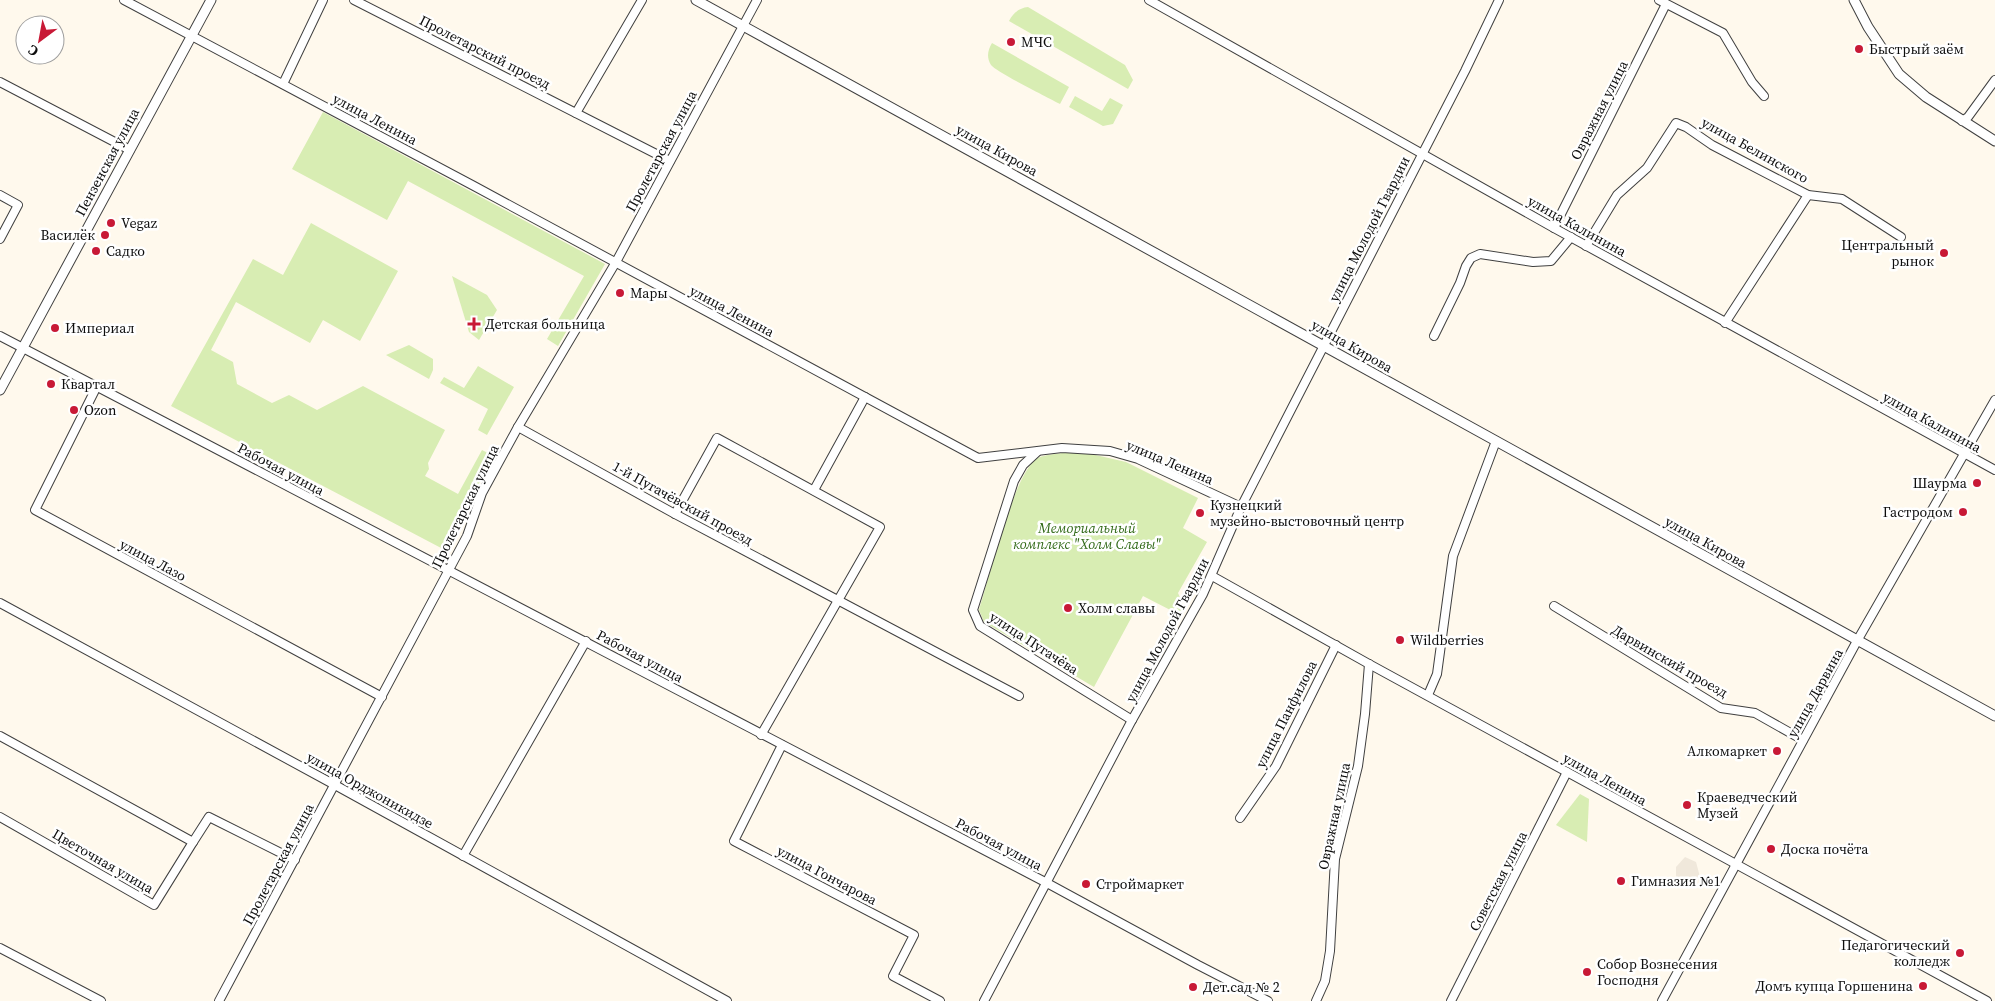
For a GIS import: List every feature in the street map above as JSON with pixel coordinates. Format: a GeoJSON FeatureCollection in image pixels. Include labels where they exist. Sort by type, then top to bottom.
{"type":"FeatureCollection","features":[{"type":"Feature","properties":{"kind":"street","name":"улица Ленина"},"geometry":{"type":"LineString","coordinates":[[124,0],[616,262],[978,458],[1062,448],[1110,451],[1138,459],[1241,507]]}},
{"type":"Feature","properties":{"kind":"street","name":"Пензенская улица"},"geometry":{"type":"LineString","coordinates":[[0,390],[211,0]]}},
{"type":"Feature","properties":{"kind":"street"},"geometry":{"type":"LineString","coordinates":[[283,84],[323,0]]}},
{"type":"Feature","properties":{"kind":"street","name":"Пролетарский проезд"},"geometry":{"type":"LineString","coordinates":[[354,0],[670,161]]}},
{"type":"Feature","properties":{"kind":"street"},"geometry":{"type":"LineString","coordinates":[[576,113],[642,0]]}},
{"type":"Feature","properties":{"kind":"street","name":"улица Кирова"},"geometry":{"type":"LineString","coordinates":[[696,0],[1995,716]]}},
{"type":"Feature","properties":{"kind":"street","name":"Пролетарская улица"},"geometry":{"type":"LineString","coordinates":[[219,1001],[467,536],[482,493],[518,427],[616,262],[757,0]]}},
{"type":"Feature","properties":{"kind":"street","name":"улица Калинина"},"geometry":{"type":"LineString","coordinates":[[1149,0],[1586,246],[1995,470]]}},
{"type":"Feature","properties":{"kind":"street","name":"улица Молодой Гвардии"},"geometry":{"type":"LineString","coordinates":[[984,1001],[1132,720],[1212,576],[1241,507],[1465,71],[1499,0]]}},
{"type":"Feature","properties":{"kind":"street"},"geometry":{"type":"LineString","coordinates":[[1854,0],[1868,28],[1899,74],[1926,97],[1995,141]]}},
{"type":"Feature","properties":{"kind":"street"},"geometry":{"type":"LineString","coordinates":[[1662,2],[1723,33],[1752,82],[1764,96]]}},
{"type":"Feature","properties":{"kind":"street","name":"Овражная улица"},"geometry":{"type":"LineString","coordinates":[[1554,228],[1662,2]]}},
{"type":"Feature","properties":{"kind":"street"},"geometry":{"type":"LineString","coordinates":[[1962,121],[1968,117],[1995,80]]}},
{"type":"Feature","properties":{"kind":"street"},"geometry":{"type":"LineString","coordinates":[[0,82],[130,150]]}},
{"type":"Feature","properties":{"kind":"street","name":"улица Белинского"},"geometry":{"type":"LineString","coordinates":[[1586,246],[1617,195],[1647,168],[1676,123],[1686,127],[1712,145],[1808,195],[1842,199],[1901,237]]}},
{"type":"Feature","properties":{"kind":"street"},"geometry":{"type":"LineString","coordinates":[[1725,322],[1808,195]]}},
{"type":"Feature","properties":{"kind":"street"},"geometry":{"type":"LineString","coordinates":[[0,196],[18,205],[0,239]]}},
{"type":"Feature","properties":{"kind":"street"},"geometry":{"type":"LineString","coordinates":[[1434,336],[1471,258],[1480,254],[1533,262],[1551,261],[1571,237]]}},
{"type":"Feature","properties":{"kind":"street","name":"Рабочая улица"},"geometry":{"type":"LineString","coordinates":[[0,336],[448,571],[586,641],[1268,1001]]}},
{"type":"Feature","properties":{"kind":"street","name":"улица Лазо"},"geometry":{"type":"LineString","coordinates":[[97,386],[35,510],[382,697]]}},
{"type":"Feature","properties":{"kind":"street"},"geometry":{"type":"LineString","coordinates":[[814,490],[865,397]]}},
{"type":"Feature","properties":{"kind":"street","name":"улица Дарвина"},"geometry":{"type":"LineString","coordinates":[[1662,1001],[1803,740],[1995,400]]}},
{"type":"Feature","properties":{"kind":"street","name":"1-й Пугачёвский проезд"},"geometry":{"type":"LineString","coordinates":[[518,427],[674,514],[1019,696]]}},
{"type":"Feature","properties":{"kind":"street"},"geometry":{"type":"LineString","coordinates":[[674,514],[717,438],[880,527],[761,735]]}},
{"type":"Feature","properties":{"kind":"street"},"geometry":{"type":"LineString","coordinates":[[1428,695],[1438,674],[1453,556],[1496,441]]}},
{"type":"Feature","properties":{"kind":"street","name":"улица Пугачёва"},"geometry":{"type":"LineString","coordinates":[[1037,452],[1023,465],[1014,481],[973,610],[980,626],[1132,720]]}},
{"type":"Feature","properties":{"kind":"street","name":"улица Ленина"},"geometry":{"type":"LineString","coordinates":[[1212,576],[1369,664],[1986,1001]]}},
{"type":"Feature","properties":{"kind":"street","name":"улица Орджоникидзе"},"geometry":{"type":"LineString","coordinates":[[0,603],[727,1001]]}},
{"type":"Feature","properties":{"kind":"street","name":"Дарвинский проезд"},"geometry":{"type":"LineString","coordinates":[[1554,606],[1721,708],[1755,713],[1803,740]]}},
{"type":"Feature","properties":{"kind":"street"},"geometry":{"type":"LineString","coordinates":[[463,856],[586,641]]}},
{"type":"Feature","properties":{"kind":"street","name":"улица Панфилова"},"geometry":{"type":"LineString","coordinates":[[1240,818],[1276,766],[1336,645]]}},
{"type":"Feature","properties":{"kind":"street","name":"Овражная улица"},"geometry":{"type":"LineString","coordinates":[[1316,1001],[1325,981],[1330,951],[1335,859],[1358,766],[1369,664]]}},
{"type":"Feature","properties":{"kind":"street"},"geometry":{"type":"LineString","coordinates":[[0,736],[193,842]]}},
{"type":"Feature","properties":{"kind":"street","name":"улица Гончарова"},"geometry":{"type":"LineString","coordinates":[[782,745],[734,841],[914,935],[893,976],[940,1001]]}},
{"type":"Feature","properties":{"kind":"street","name":"Советская улица"},"geometry":{"type":"LineString","coordinates":[[1451,1001],[1567,772]]}},
{"type":"Feature","properties":{"kind":"street","name":"Цветочная улица"},"geometry":{"type":"LineString","coordinates":[[0,817],[154,905],[209,817],[295,860]]}},
{"type":"Feature","properties":{"kind":"street"},"geometry":{"type":"LineString","coordinates":[[0,948],[101,1001]]}},
{"type":"Feature","properties":{"kind":"green space"},"geometry":{"type":"Polygon","coordinates":[[[1028,7],[1125,65],[1133,80],[1128,89],[1009,21],[1017,11],[1028,7]]]}},
{"type":"Feature","properties":{"kind":"green space"},"geometry":{"type":"Polygon","coordinates":[[[992,43],[1069,87],[1060,104],[1012,79],[991,65],[988,54],[992,43]]]}},
{"type":"Feature","properties":{"kind":"green space"},"geometry":{"type":"Polygon","coordinates":[[[1075,96],[1102,111],[1110,98],[1123,105],[1113,124],[1103,126],[1069,107],[1075,96]]]}},
{"type":"Feature","properties":{"kind":"green space"},"geometry":{"type":"Polygon","coordinates":[[[323,112],[605,264],[558,346],[547,339],[584,276],[408,181],[387,220],[292,169],[323,112]]]}},
{"type":"Feature","properties":{"kind":"green space"},"geometry":{"type":"Polygon","coordinates":[[[311,223],[398,271],[360,341],[323,320],[310,343],[236,302],[211,350],[233,362],[237,384],[272,403],[289,395],[317,410],[363,386],[445,430],[428,463],[429,469],[425,476],[458,494],[482,450],[494,456],[443,549],[171,406],[253,259],[283,275],[311,223]]]}},
{"type":"Feature","properties":{"kind":"green space"},"geometry":{"type":"Polygon","coordinates":[[[452,276],[487,295],[497,310],[479,340],[469,332],[452,276]]]}},
{"type":"Feature","properties":{"kind":"green space"},"geometry":{"type":"Polygon","coordinates":[[[409,345],[433,359],[433,370],[429,379],[386,355],[409,345]]]}},
{"type":"Feature","properties":{"kind":"green space"},"geometry":{"type":"Polygon","coordinates":[[[478,366],[514,387],[487,435],[478,430],[488,409],[440,383],[444,377],[464,388],[478,366]]]}},
{"type":"Feature","properties":{"kind":"green space","name":"Мемориальный комплекс \"Холм Славы\""},"geometry":{"type":"Polygon","coordinates":[[[1078,451],[1126,462],[1198,498],[1183,528],[1207,542],[1178,593],[1185,609],[1182,616],[1143,596],[1094,687],[984,622],[979,610],[1010,506],[1027,469],[1039,457],[1078,451]]]}},
{"type":"Feature","properties":{"kind":"green space"},"geometry":{"type":"Polygon","coordinates":[[[1580,794],[1589,799],[1587,842],[1556,825],[1580,794]]]}},
{"type":"Feature","properties":{"kind":"shaded area"},"geometry":{"type":"Polygon","coordinates":[[[1685,857],[1696,862],[1700,877],[1693,887],[1680,886],[1676,876],[1676,867],[1685,857]]]}},
{"type":"Feature","properties":{"kind":"place","name":"МЧС"},"geometry":{"type":"Point","coordinates":[1011,42]}},
{"type":"Feature","properties":{"kind":"place","name":"Быстрый заём"},"geometry":{"type":"Point","coordinates":[1859,49]}},
{"type":"Feature","properties":{"kind":"place","name":"Vegaz"},"geometry":{"type":"Point","coordinates":[111,223]}},
{"type":"Feature","properties":{"kind":"place","name":"Василёк"},"geometry":{"type":"Point","coordinates":[105,235]}},
{"type":"Feature","properties":{"kind":"place","name":"Садко"},"geometry":{"type":"Point","coordinates":[96,251]}},
{"type":"Feature","properties":{"kind":"place","name":"Центральный рынок"},"geometry":{"type":"Point","coordinates":[1944,253]}},
{"type":"Feature","properties":{"kind":"place","name":"Мары"},"geometry":{"type":"Point","coordinates":[620,293]}},
{"type":"Feature","properties":{"kind":"place","name":"Детская больница"},"geometry":{"type":"Point","coordinates":[474,324]}},
{"type":"Feature","properties":{"kind":"place","name":"Империал"},"geometry":{"type":"Point","coordinates":[55,328]}},
{"type":"Feature","properties":{"kind":"place","name":"Квартал"},"geometry":{"type":"Point","coordinates":[51,384]}},
{"type":"Feature","properties":{"kind":"place","name":"Ozon"},"geometry":{"type":"Point","coordinates":[74,410]}},
{"type":"Feature","properties":{"kind":"place","name":"Шаурма"},"geometry":{"type":"Point","coordinates":[1977,483]}},
{"type":"Feature","properties":{"kind":"place","name":"Гастродом"},"geometry":{"type":"Point","coordinates":[1963,512]}},
{"type":"Feature","properties":{"kind":"place","name":"Кузнецкий музейно-выстовочный центр"},"geometry":{"type":"Point","coordinates":[1200,513]}},
{"type":"Feature","properties":{"kind":"place","name":"Холм славы"},"geometry":{"type":"Point","coordinates":[1068,608]}},
{"type":"Feature","properties":{"kind":"place","name":"Wildberries"},"geometry":{"type":"Point","coordinates":[1400,640]}},
{"type":"Feature","properties":{"kind":"place","name":"Алкомаркет"},"geometry":{"type":"Point","coordinates":[1777,751]}},
{"type":"Feature","properties":{"kind":"place","name":"Краеведческий Музей"},"geometry":{"type":"Point","coordinates":[1687,805]}},
{"type":"Feature","properties":{"kind":"place","name":"Доска почёта"},"geometry":{"type":"Point","coordinates":[1771,849]}},
{"type":"Feature","properties":{"kind":"place","name":"Гимназия №1"},"geometry":{"type":"Point","coordinates":[1621,881]}},
{"type":"Feature","properties":{"kind":"place","name":"Строймаркет"},"geometry":{"type":"Point","coordinates":[1086,884]}},
{"type":"Feature","properties":{"kind":"place","name":"Педагогический колледж"},"geometry":{"type":"Point","coordinates":[1960,953]}},
{"type":"Feature","properties":{"kind":"place","name":"Собор Вознесения Господня"},"geometry":{"type":"Point","coordinates":[1587,972]}},
{"type":"Feature","properties":{"kind":"place","name":"Домъ купца Горшенина"},"geometry":{"type":"Point","coordinates":[1923,986]}},
{"type":"Feature","properties":{"kind":"place","name":"Дет.сад № 2"},"geometry":{"type":"Point","coordinates":[1193,987]}}]}
